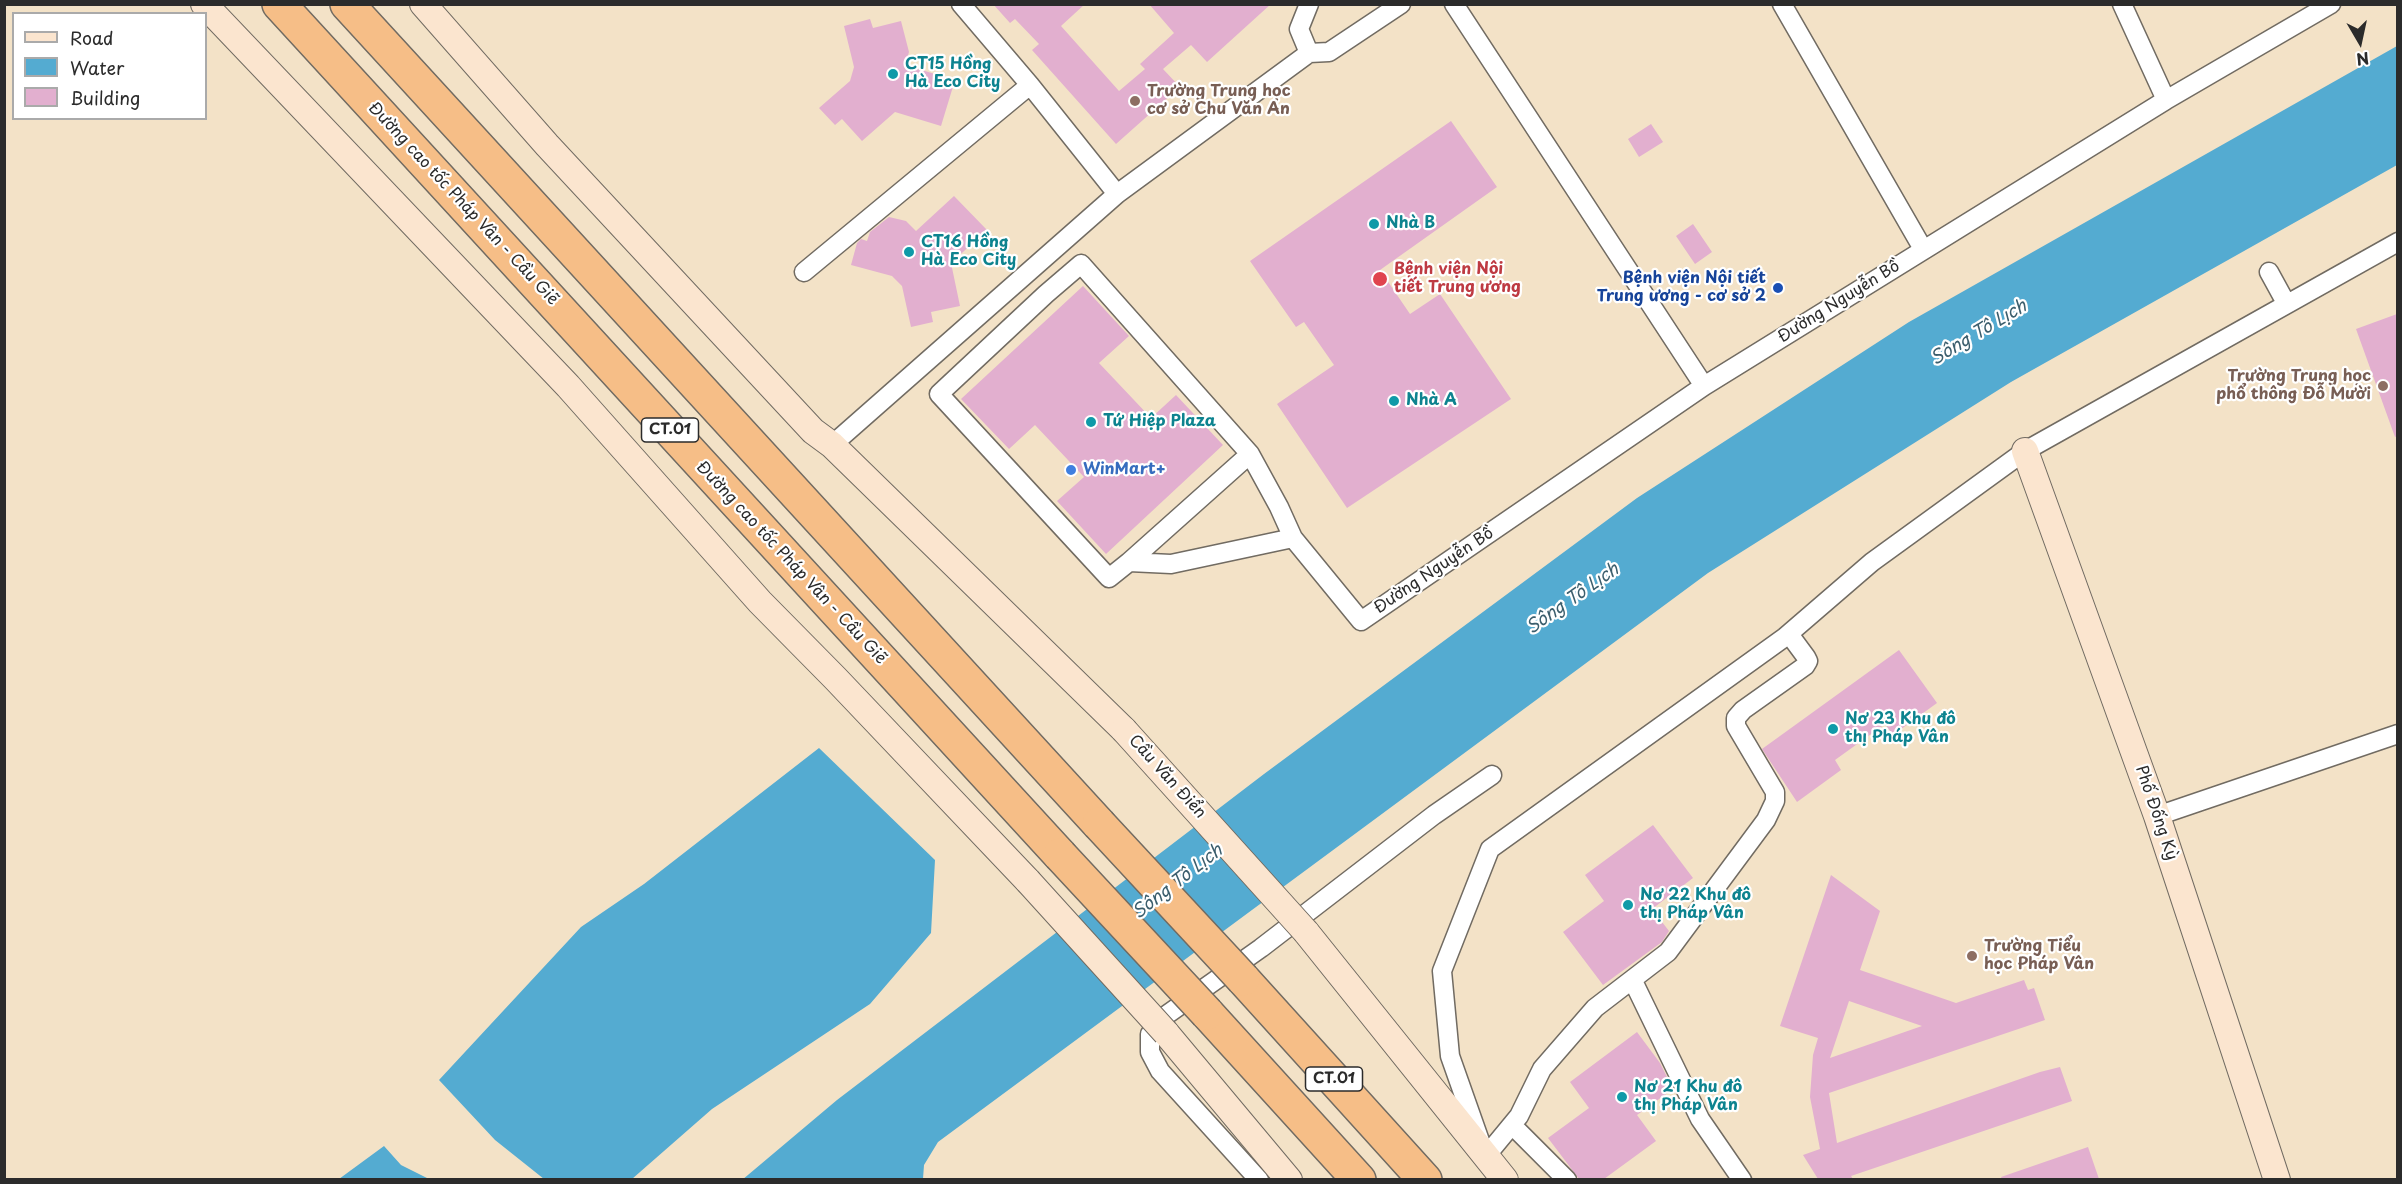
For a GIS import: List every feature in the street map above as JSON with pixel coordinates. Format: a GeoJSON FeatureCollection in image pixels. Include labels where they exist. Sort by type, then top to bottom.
{"type":"FeatureCollection","features":[{"type":"Feature","properties":{"kind":"highway","name":"Đường cao tốc Pháp Vân - Cầu Giẽ"},"geometry":{"type":"LineString","coordinates":[[279,4],[1359,1179]]}},
{"type":"Feature","properties":{"kind":"highway","name":"CT.01"},"geometry":{"type":"LineString","coordinates":[[347,4],[1425,1179]]}},
{"type":"Feature","properties":{"kind":"street"},"geometry":{"type":"LineString","coordinates":[[204,4],[568,386],[760,602],[1028,881],[1166,1033],[1289,1179]]}},
{"type":"Feature","properties":{"kind":"street","name":"Cầu Văn Điển"},"geometry":{"type":"LineString","coordinates":[[423,4],[547,145],[813,431],[832,445],[1124,730],[1306,932],[1505,1179]]}},
{"type":"Feature","properties":{"kind":"street"},"geometry":{"type":"LineString","coordinates":[[961,4],[1030,85],[1117,194]]}},
{"type":"Feature","properties":{"kind":"street"},"geometry":{"type":"LineString","coordinates":[[1309,4],[1299,29],[1309,53]]}},
{"type":"Feature","properties":{"kind":"street"},"geometry":{"type":"LineString","coordinates":[[832,445],[1117,194],[1309,53],[1329,52],[1401,4]]}},
{"type":"Feature","properties":{"kind":"street"},"geometry":{"type":"LineString","coordinates":[[1454,4],[1704,386]]}},
{"type":"Feature","properties":{"kind":"street"},"geometry":{"type":"LineString","coordinates":[[1782,4],[1923,249]]}},
{"type":"Feature","properties":{"kind":"street"},"geometry":{"type":"LineString","coordinates":[[2122,4],[2166,100]]}},
{"type":"Feature","properties":{"kind":"street","name":"Đường Nguyễn Bồ"},"geometry":{"type":"LineString","coordinates":[[1293,538],[1361,621],[1704,386],[2166,100],[2331,4]]}},
{"type":"Feature","properties":{"kind":"street"},"geometry":{"type":"LineString","coordinates":[[804,272],[1030,85]]}},
{"type":"Feature","properties":{"kind":"street"},"geometry":{"type":"LineString","coordinates":[[1486,1156],[1450,1056],[1442,971],[1490,849],[1789,634],[1872,562],[2025,450],[2397,242]]}},
{"type":"Feature","properties":{"kind":"street"},"geometry":{"type":"LineString","coordinates":[[1129,562],[1171,564],[1293,538],[1250,454],[1081,264],[1046,294],[939,394],[1109,578],[1250,454]]}},
{"type":"Feature","properties":{"kind":"street"},"geometry":{"type":"LineString","coordinates":[[2269,272],[2286,303]]}},
{"type":"Feature","properties":{"kind":"street","name":"Phố Đống Kỳ"},"geometry":{"type":"LineString","coordinates":[[2025,450],[2157,816],[2277,1179]]}},
{"type":"Feature","properties":{"kind":"street"},"geometry":{"type":"LineString","coordinates":[[1486,1156],[1519,1116],[1542,1070],[1595,1008],[1668,952],[1766,820],[1775,801],[1774,792],[1736,726],[1736,718],[1743,710],[1805,666],[1808,661],[1806,657],[1789,634]]}},
{"type":"Feature","properties":{"kind":"street"},"geometry":{"type":"LineString","coordinates":[[2157,816],[2397,735]]}},
{"type":"Feature","properties":{"kind":"street"},"geometry":{"type":"LineString","coordinates":[[1259,1179],[1160,1071],[1150,1052],[1150,1034],[1165,1016],[1261,948],[1425,822],[1492,775]]}},
{"type":"Feature","properties":{"kind":"street"},"geometry":{"type":"LineString","coordinates":[[1633,981],[1700,1119],[1742,1179]]}},
{"type":"Feature","properties":{"kind":"street"},"geometry":{"type":"LineString","coordinates":[[1512,1125],[1567,1179]]}},
{"type":"Feature","properties":{"kind":"water","name":"Sông Tô Lịch"},"geometry":{"type":"Polygon","coordinates":[[[2397,46],[2397,165],[2011,382],[1708,573],[938,1142],[924,1165],[923,1179],[742,1180],[837,1100],[1264,774],[1637,498],[1909,322],[2397,46]]]}},
{"type":"Feature","properties":{"kind":"water"},"geometry":{"type":"Polygon","coordinates":[[[819,748],[935,860],[931,933],[870,1004],[712,1109],[632,1179],[544,1179],[495,1140],[439,1080],[581,927],[644,884],[819,748]]]}},
{"type":"Feature","properties":{"kind":"water"},"geometry":{"type":"Polygon","coordinates":[[[384,1146],[401,1165],[429,1179],[339,1179],[384,1146]]]}},
{"type":"Feature","properties":{"kind":"building"},"geometry":{"type":"Polygon","coordinates":[[[993,4],[1085,4],[1061,26],[1119,91],[1145,69],[1140,64],[1174,33],[1149,4],[1271,4],[1207,62],[1191,45],[1163,69],[1180,87],[1116,144],[1032,50],[1039,44],[1015,19],[1010,23],[993,4]]]}},
{"type":"Feature","properties":{"kind":"building","name":"CT15 Hồng Hà Eco City"},"geometry":{"type":"Polygon","coordinates":[[[870,19],[873,28],[901,21],[909,52],[905,65],[955,80],[941,126],[895,112],[862,141],[842,119],[835,125],[819,108],[850,81],[854,67],[844,26],[870,19]]]}},
{"type":"Feature","properties":{"kind":"building"},"geometry":{"type":"Polygon","coordinates":[[[1451,121],[1497,187],[1380,270],[1410,314],[1440,294],[1511,399],[1347,508],[1277,404],[1334,365],[1304,322],[1296,327],[1250,261],[1451,121]]]}},
{"type":"Feature","properties":{"kind":"building"},"geometry":{"type":"Polygon","coordinates":[[[1651,124],[1663,142],[1639,157],[1628,139],[1651,124]]]}},
{"type":"Feature","properties":{"kind":"building","name":"CT16 Hồng Hà Eco City"},"geometry":{"type":"Polygon","coordinates":[[[954,196],[987,230],[951,263],[960,306],[931,312],[933,322],[911,327],[902,286],[892,276],[851,265],[857,243],[861,239],[867,241],[870,232],[889,217],[906,221],[916,231],[954,196]]]}},
{"type":"Feature","properties":{"kind":"building"},"geometry":{"type":"Polygon","coordinates":[[[1693,224],[1712,252],[1695,264],[1676,236],[1693,224]]]}},
{"type":"Feature","properties":{"kind":"building","name":"Tứ Hiệp Plaza"},"geometry":{"type":"Polygon","coordinates":[[[1083,286],[1129,336],[1099,363],[1151,418],[1176,395],[1223,445],[1106,554],[1057,501],[1084,477],[1035,425],[1009,449],[961,399],[1083,286]]]}},
{"type":"Feature","properties":{"kind":"building"},"geometry":{"type":"Polygon","coordinates":[[[2397,314],[2397,436],[2395,437],[2356,329],[2397,314]]]}},
{"type":"Feature","properties":{"kind":"building","name":"Nơ 23 Khu đô thị Pháp Vân"},"geometry":{"type":"Polygon","coordinates":[[[1899,650],[1937,703],[1893,735],[1885,724],[1835,760],[1841,770],[1797,802],[1762,749],[1899,650]]]}},
{"type":"Feature","properties":{"kind":"building","name":"Nơ 22 Khu đô thị Pháp Vân"},"geometry":{"type":"Polygon","coordinates":[[[1653,825],[1693,878],[1652,909],[1669,931],[1662,942],[1603,985],[1563,932],[1604,901],[1585,875],[1653,825]]]}},
{"type":"Feature","properties":{"kind":"building"},"geometry":{"type":"Polygon","coordinates":[[[1831,875],[1880,911],[1860,970],[1956,1003],[2024,980],[2028,990],[2034,988],[2045,1020],[1829,1093],[1837,1143],[2060,1067],[2072,1101],[1851,1176],[1853,1179],[1818,1179],[1803,1155],[1820,1149],[1810,1097],[1813,1055],[1818,1038],[1780,1026],[1831,875]],[[1849,1001],[1830,1058],[1922,1026],[1849,1001]]]}},
{"type":"Feature","properties":{"kind":"building","name":"Nơ 21 Khu đô thị Pháp Vân"},"geometry":{"type":"Polygon","coordinates":[[[1637,1032],[1660,1063],[1673,1089],[1637,1115],[1656,1141],[1604,1179],[1579,1179],[1548,1138],[1589,1108],[1570,1082],[1637,1032]]]}},
{"type":"Feature","properties":{"kind":"building"},"geometry":{"type":"Polygon","coordinates":[[[2088,1147],[2099,1179],[2002,1179],[2001,1177],[2088,1147]]]}},
{"type":"Feature","properties":{"kind":"place","name":"CT15 Hồng Hà Eco City"},"geometry":{"type":"Point","coordinates":[893,74]}},
{"type":"Feature","properties":{"kind":"place","name":"Trường Trung học cơ sở Chu Văn An"},"geometry":{"type":"Point","coordinates":[1135,101]}},
{"type":"Feature","properties":{"kind":"place","name":"Nhà B"},"geometry":{"type":"Point","coordinates":[1374,224]}},
{"type":"Feature","properties":{"kind":"place","name":"CT16 Hồng Hà Eco City"},"geometry":{"type":"Point","coordinates":[909,252]}},
{"type":"Feature","properties":{"kind":"place","name":"Bệnh viện Nội tiết Trung ương"},"geometry":{"type":"Point","coordinates":[1380,279]}},
{"type":"Feature","properties":{"kind":"place","name":"Bệnh viện Nội tiết Trung ương - cơ sở 2"},"geometry":{"type":"Point","coordinates":[1778,288]}},
{"type":"Feature","properties":{"kind":"place","name":"Trường Trung học phổ thông Đỗ Mười"},"geometry":{"type":"Point","coordinates":[2383,386]}},
{"type":"Feature","properties":{"kind":"place","name":"Nhà A"},"geometry":{"type":"Point","coordinates":[1394,401]}},
{"type":"Feature","properties":{"kind":"place","name":"Tứ Hiệp Plaza"},"geometry":{"type":"Point","coordinates":[1091,422]}},
{"type":"Feature","properties":{"kind":"place","name":"WinMart+"},"geometry":{"type":"Point","coordinates":[1071,470]}},
{"type":"Feature","properties":{"kind":"place","name":"Nơ 23 Khu đô thị Pháp Vân"},"geometry":{"type":"Point","coordinates":[1833,729]}},
{"type":"Feature","properties":{"kind":"place","name":"Nơ 22 Khu đô thị Pháp Vân"},"geometry":{"type":"Point","coordinates":[1628,905]}},
{"type":"Feature","properties":{"kind":"place","name":"Trường Tiểu học Pháp Vân"},"geometry":{"type":"Point","coordinates":[1972,956]}},
{"type":"Feature","properties":{"kind":"place","name":"Nơ 21 Khu đô thị Pháp Vân"},"geometry":{"type":"Point","coordinates":[1622,1097]}}]}
